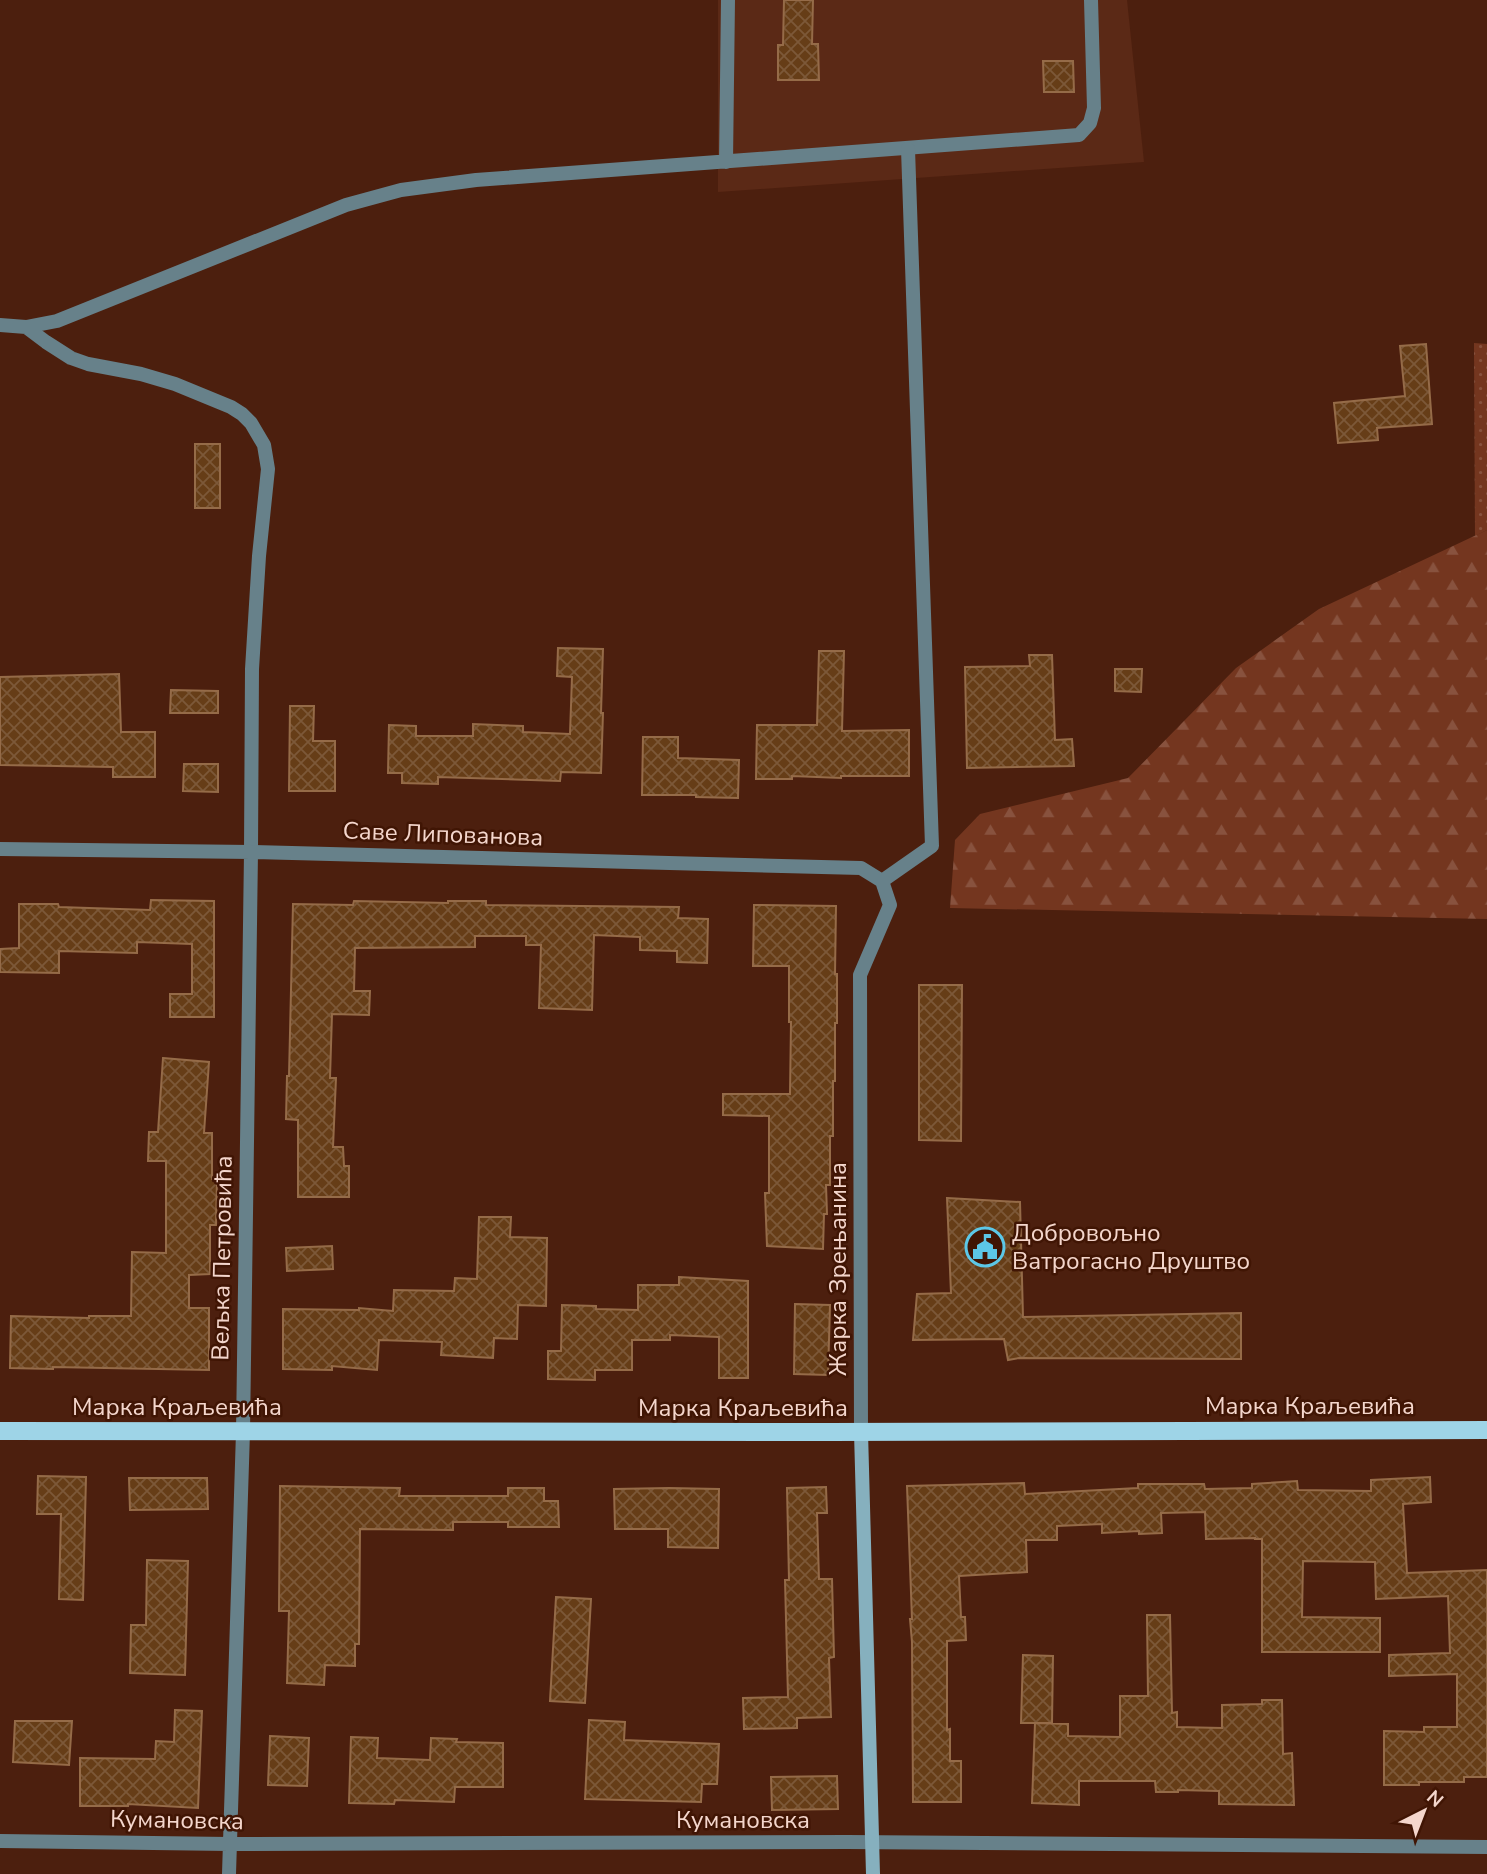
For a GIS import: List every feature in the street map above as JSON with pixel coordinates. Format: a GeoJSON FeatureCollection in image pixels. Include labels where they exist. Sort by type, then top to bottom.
{"type":"FeatureCollection","features":[{"type":"Feature","properties":{"kind":"main road","name":"Марка Краљевића"},"geometry":{"type":"LineString","coordinates":[[0,1431],[1487,1430]]}},
{"type":"Feature","properties":{"kind":"street"},"geometry":{"type":"LineString","coordinates":[[726,162],[728,0]]}},
{"type":"Feature","properties":{"kind":"street"},"geometry":{"type":"LineString","coordinates":[[0,325],[26,327],[57,321],[346,205],[401,190],[476,180],[1079,135],[1090,123],[1094,108],[1091,0]]}},
{"type":"Feature","properties":{"kind":"street"},"geometry":{"type":"LineString","coordinates":[[882,881],[932,846],[908,149]]}},
{"type":"Feature","properties":{"kind":"street","name":"Вељка Петровића"},"geometry":{"type":"LineString","coordinates":[[26,327],[71,358],[175,384],[231,407],[259,433],[268,469],[258,556],[252,669],[243,1432],[229,1874]]}},
{"type":"Feature","properties":{"kind":"street","name":"Саве Липованова"},"geometry":{"type":"LineString","coordinates":[[0,849],[251,852],[861,868],[882,881]]}},
{"type":"Feature","properties":{"kind":"street","name":"Жарка Зрењанина"},"geometry":{"type":"LineString","coordinates":[[873,1874],[861,1432],[860,975],[890,905],[882,881]]}},
{"type":"Feature","properties":{"kind":"street","name":"Кумановска"},"geometry":{"type":"LineString","coordinates":[[0,1841],[229,1844],[872,1842],[1487,1847]]}},
{"type":"Feature","properties":{"kind":"shaded area"},"geometry":{"type":"Polygon","coordinates":[[[718,0],[1127,0],[1144,162],[718,192],[718,0]]]}},
{"type":"Feature","properties":{"kind":"green space"},"geometry":{"type":"Polygon","coordinates":[[[1474,343],[1487,344],[1487,530],[1475,536],[1474,343]]]}},
{"type":"Feature","properties":{"kind":"green space"},"geometry":{"type":"Polygon","coordinates":[[[1487,530],[1487,919],[950,908],[955,840],[980,814],[1128,778],[1236,668],[1319,609],[1487,530]]]}},
{"type":"Feature","properties":{"kind":"building"},"geometry":{"type":"Polygon","coordinates":[[[784,0],[813,0],[812,44],[818,44],[819,80],[778,80],[778,45],[783,45],[784,0]]]}},
{"type":"Feature","properties":{"kind":"building"},"geometry":{"type":"Polygon","coordinates":[[[1043,61],[1073,61],[1074,92],[1044,92],[1043,61]]]}},
{"type":"Feature","properties":{"kind":"building"},"geometry":{"type":"Polygon","coordinates":[[[1426,344],[1432,424],[1377,428],[1378,440],[1338,443],[1334,403],[1405,396],[1400,346],[1426,344]]]}},
{"type":"Feature","properties":{"kind":"building"},"geometry":{"type":"Polygon","coordinates":[[[195,444],[220,444],[220,508],[195,508],[195,444]]]}},
{"type":"Feature","properties":{"kind":"building"},"geometry":{"type":"Polygon","coordinates":[[[558,648],[603,649],[601,773],[561,772],[560,781],[438,777],[438,784],[402,783],[402,773],[388,773],[389,725],[416,726],[416,736],[473,736],[473,724],[523,726],[523,732],[570,734],[572,677],[557,676],[558,648]]]}},
{"type":"Feature","properties":{"kind":"building"},"geometry":{"type":"Polygon","coordinates":[[[819,651],[844,651],[842,731],[909,730],[909,776],[792,776],[792,779],[756,779],[757,725],[817,725],[819,651]]]}},
{"type":"Feature","properties":{"kind":"building"},"geometry":{"type":"Polygon","coordinates":[[[1029,655],[1052,655],[1055,740],[1072,739],[1074,766],[967,768],[965,667],[1030,666],[1029,655]]]}},
{"type":"Feature","properties":{"kind":"building"},"geometry":{"type":"Polygon","coordinates":[[[1115,669],[1142,669],[1141,692],[1115,691],[1115,669]]]}},
{"type":"Feature","properties":{"kind":"building"},"geometry":{"type":"Polygon","coordinates":[[[119,674],[121,732],[155,732],[155,777],[113,777],[113,767],[0,765],[0,677],[119,674]]]}},
{"type":"Feature","properties":{"kind":"building"},"geometry":{"type":"Polygon","coordinates":[[[171,690],[218,691],[218,713],[170,713],[171,690]]]}},
{"type":"Feature","properties":{"kind":"building"},"geometry":{"type":"Polygon","coordinates":[[[290,706],[314,706],[313,741],[335,741],[335,791],[289,791],[290,706]]]}},
{"type":"Feature","properties":{"kind":"building"},"geometry":{"type":"Polygon","coordinates":[[[643,737],[678,737],[678,758],[739,760],[738,798],[642,795],[643,737]]]}},
{"type":"Feature","properties":{"kind":"building"},"geometry":{"type":"Polygon","coordinates":[[[184,764],[218,764],[218,792],[183,791],[184,764]]]}},
{"type":"Feature","properties":{"kind":"building"},"geometry":{"type":"Polygon","coordinates":[[[151,900],[214,901],[214,1017],[170,1017],[170,994],[192,994],[192,944],[137,942],[137,953],[59,951],[59,973],[0,972],[0,949],[19,948],[19,904],[150,910],[151,900]]]}},
{"type":"Feature","properties":{"kind":"building"},"geometry":{"type":"Polygon","coordinates":[[[354,901],[486,901],[486,905],[679,907],[678,918],[708,919],[707,963],[677,962],[677,951],[640,950],[640,937],[594,935],[592,1010],[539,1008],[541,945],[526,945],[526,936],[475,936],[475,947],[355,948],[354,991],[370,991],[369,1015],[332,1014],[330,1078],[336,1078],[333,1147],[343,1147],[344,1166],[349,1166],[349,1197],[298,1197],[298,1120],[286,1119],[293,904],[353,905],[354,901]]]}},
{"type":"Feature","properties":{"kind":"building"},"geometry":{"type":"Polygon","coordinates":[[[754,905],[836,906],[837,1023],[833,1136],[830,1136],[830,1185],[826,1185],[827,1214],[824,1214],[823,1249],[767,1246],[765,1193],[769,1193],[769,1116],[723,1115],[723,1094],[790,1094],[789,966],[753,966],[754,905]]]}},
{"type":"Feature","properties":{"kind":"building"},"geometry":{"type":"Polygon","coordinates":[[[919,985],[962,985],[961,1141],[919,1140],[919,985]]]}},
{"type":"Feature","properties":{"kind":"building"},"geometry":{"type":"Polygon","coordinates":[[[163,1058],[209,1062],[204,1133],[212,1133],[212,1179],[217,1179],[216,1225],[210,1225],[210,1274],[189,1275],[189,1308],[209,1308],[209,1370],[10,1368],[11,1316],[131,1316],[132,1252],[166,1253],[166,1161],[148,1161],[149,1132],[158,1132],[163,1058]]]}},
{"type":"Feature","properties":{"kind":"building","name":"Добровољно Ватрогасно Друштво"},"geometry":{"type":"Polygon","coordinates":[[[947,1198],[1020,1202],[1023,1317],[1241,1313],[1241,1359],[1008,1360],[1004,1339],[913,1340],[917,1294],[951,1293],[947,1198]]]}},
{"type":"Feature","properties":{"kind":"building"},"geometry":{"type":"Polygon","coordinates":[[[479,1217],[511,1217],[510,1237],[547,1238],[546,1306],[518,1305],[517,1339],[494,1338],[493,1358],[441,1355],[442,1342],[379,1340],[377,1370],[332,1366],[332,1370],[283,1369],[283,1309],[359,1308],[393,1311],[394,1290],[454,1291],[455,1278],[477,1279],[479,1217]]]}},
{"type":"Feature","properties":{"kind":"building"},"geometry":{"type":"Polygon","coordinates":[[[332,1246],[333,1269],[287,1271],[286,1248],[332,1246]]]}},
{"type":"Feature","properties":{"kind":"building"},"geometry":{"type":"Polygon","coordinates":[[[679,1277],[748,1281],[748,1378],[719,1378],[719,1337],[670,1335],[670,1340],[632,1340],[632,1370],[595,1370],[595,1380],[548,1379],[548,1351],[561,1351],[562,1305],[638,1310],[638,1285],[679,1285],[679,1277]]]}},
{"type":"Feature","properties":{"kind":"building"},"geometry":{"type":"Polygon","coordinates":[[[795,1304],[830,1305],[828,1375],[794,1374],[795,1304]]]}},
{"type":"Feature","properties":{"kind":"building"},"geometry":{"type":"Polygon","coordinates":[[[38,1476],[86,1477],[83,1600],[59,1599],[61,1514],[37,1514],[38,1476]]]}},
{"type":"Feature","properties":{"kind":"building"},"geometry":{"type":"Polygon","coordinates":[[[1430,1477],[1431,1502],[1403,1504],[1407,1573],[1487,1570],[1487,1777],[1464,1777],[1464,1782],[1384,1785],[1384,1731],[1424,1732],[1424,1727],[1457,1727],[1457,1674],[1389,1676],[1389,1655],[1450,1653],[1448,1596],[1376,1599],[1375,1562],[1303,1561],[1302,1617],[1380,1618],[1380,1652],[1262,1652],[1262,1539],[1206,1539],[1205,1512],[1161,1513],[1162,1533],[1102,1533],[1102,1524],[1057,1526],[1057,1540],[1026,1540],[1027,1572],[959,1576],[961,1617],[965,1617],[966,1640],[947,1641],[947,1730],[950,1729],[950,1761],[961,1761],[961,1802],[913,1802],[912,1619],[907,1486],[1024,1483],[1025,1494],[1138,1488],[1138,1484],[1204,1484],[1205,1489],[1252,1488],[1252,1484],[1297,1481],[1298,1490],[1371,1491],[1371,1480],[1430,1477]]]}},
{"type":"Feature","properties":{"kind":"building"},"geometry":{"type":"Polygon","coordinates":[[[129,1478],[207,1478],[208,1509],[130,1510],[129,1478]]]}},
{"type":"Feature","properties":{"kind":"building"},"geometry":{"type":"Polygon","coordinates":[[[280,1486],[400,1488],[399,1496],[508,1496],[508,1488],[544,1488],[544,1501],[558,1501],[559,1527],[508,1527],[508,1522],[453,1522],[453,1530],[360,1529],[359,1644],[355,1644],[355,1666],[325,1665],[324,1685],[287,1683],[289,1611],[279,1611],[280,1486]]]}},
{"type":"Feature","properties":{"kind":"building"},"geometry":{"type":"Polygon","coordinates":[[[826,1487],[827,1513],[817,1513],[819,1579],[832,1579],[834,1657],[829,1658],[831,1717],[797,1718],[797,1728],[744,1729],[743,1698],[788,1697],[785,1580],[789,1580],[787,1488],[826,1487]]]}},
{"type":"Feature","properties":{"kind":"building"},"geometry":{"type":"Polygon","coordinates":[[[614,1489],[719,1489],[718,1548],[668,1547],[668,1529],[615,1529],[614,1489]]]}},
{"type":"Feature","properties":{"kind":"building"},"geometry":{"type":"Polygon","coordinates":[[[147,1560],[188,1561],[185,1675],[130,1673],[131,1625],[146,1625],[147,1560]]]}},
{"type":"Feature","properties":{"kind":"building"},"geometry":{"type":"Polygon","coordinates":[[[556,1597],[591,1599],[585,1703],[550,1701],[556,1597]]]}},
{"type":"Feature","properties":{"kind":"building"},"geometry":{"type":"Polygon","coordinates":[[[1147,1615],[1170,1615],[1172,1713],[1177,1712],[1177,1727],[1222,1728],[1222,1705],[1262,1704],[1262,1700],[1282,1700],[1283,1754],[1292,1753],[1294,1805],[1219,1804],[1219,1791],[1156,1792],[1155,1781],[1079,1781],[1079,1805],[1032,1803],[1035,1723],[1068,1724],[1068,1736],[1120,1737],[1120,1696],[1148,1696],[1147,1615]]]}},
{"type":"Feature","properties":{"kind":"building"},"geometry":{"type":"Polygon","coordinates":[[[1023,1655],[1053,1656],[1052,1723],[1021,1723],[1023,1655]]]}},
{"type":"Feature","properties":{"kind":"building"},"geometry":{"type":"Polygon","coordinates":[[[175,1710],[202,1711],[198,1808],[128,1804],[80,1806],[80,1758],[155,1759],[156,1741],[174,1742],[175,1710]]]}},
{"type":"Feature","properties":{"kind":"building"},"geometry":{"type":"Polygon","coordinates":[[[589,1720],[625,1722],[624,1740],[719,1744],[717,1784],[702,1784],[701,1802],[585,1799],[589,1720]]]}},
{"type":"Feature","properties":{"kind":"building"},"geometry":{"type":"Polygon","coordinates":[[[15,1721],[72,1721],[69,1765],[13,1762],[15,1721]]]}},
{"type":"Feature","properties":{"kind":"building"},"geometry":{"type":"Polygon","coordinates":[[[270,1736],[309,1738],[307,1786],[268,1785],[270,1736]]]}},
{"type":"Feature","properties":{"kind":"building"},"geometry":{"type":"Polygon","coordinates":[[[351,1737],[378,1738],[377,1758],[430,1760],[431,1738],[457,1739],[456,1742],[503,1743],[503,1787],[455,1787],[454,1802],[395,1800],[394,1804],[349,1803],[351,1737]]]}},
{"type":"Feature","properties":{"kind":"building"},"geometry":{"type":"Polygon","coordinates":[[[837,1776],[838,1809],[772,1810],[771,1777],[837,1776]]]}},
{"type":"Feature","properties":{"kind":"place","name":"Добровољно Ватрогасно Друштво"},"geometry":{"type":"Point","coordinates":[985,1247]}}]}
